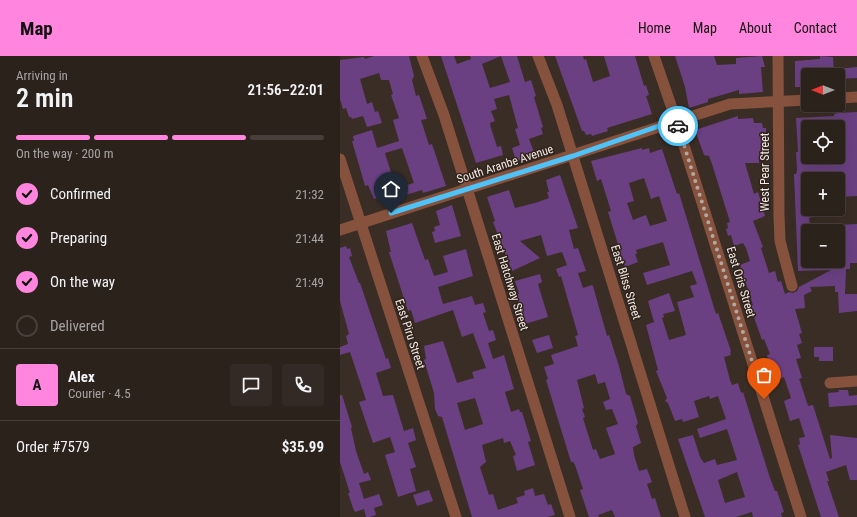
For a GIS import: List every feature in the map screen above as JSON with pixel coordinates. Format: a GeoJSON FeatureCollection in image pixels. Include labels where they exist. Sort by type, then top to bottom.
{"type":"FeatureCollection","features":[{"type":"Feature","properties":{"kind":"street","name":"East Hatchway Street"},"geometry":{"type":"LineString","coordinates":[[422,56],[444,115],[570,517]]}},
{"type":"Feature","properties":{"kind":"street","name":"East Bliss Street"},"geometry":{"type":"LineString","coordinates":[[538,56],[557,105],[685,517]]}},
{"type":"Feature","properties":{"kind":"street","name":"East Oris Street"},"geometry":{"type":"LineString","coordinates":[[654,56],[676,120],[801,517]]}},
{"type":"Feature","properties":{"kind":"street","name":"West Pear Street"},"geometry":{"type":"LineString","coordinates":[[778,56],[780,241],[792,286]]}},
{"type":"Feature","properties":{"kind":"street"},"geometry":{"type":"LineString","coordinates":[[845,98],[857,97]]}},
{"type":"Feature","properties":{"kind":"street","name":"South Aranbe Avenue"},"geometry":{"type":"LineString","coordinates":[[340,230],[573,156],[676,120],[730,104],[801,100]]}},
{"type":"Feature","properties":{"kind":"street","name":"East Piru Street"},"geometry":{"type":"LineString","coordinates":[[340,159],[456,517]]}},
{"type":"Feature","properties":{"kind":"street"},"geometry":{"type":"LineString","coordinates":[[830,383],[857,381]]}},
{"type":"Feature","properties":{"kind":"building"},"geometry":{"type":"Polygon","coordinates":[[[374,56],[409,56],[414,76],[412,80],[416,96],[419,95],[427,119],[421,120],[429,145],[432,144],[446,186],[423,193],[422,190],[399,197],[396,188],[414,183],[402,148],[385,153],[397,192],[374,199],[368,185],[365,186],[352,141],[354,141],[353,136],[372,130],[377,148],[399,141],[393,120],[399,118],[391,95],[393,94],[389,80],[381,80],[379,73],[360,79],[367,104],[372,102],[375,112],[378,111],[382,123],[367,127],[363,116],[352,119],[349,117],[346,108],[343,109],[340,99],[340,60],[364,57],[365,59],[374,56]]]}},
{"type":"Feature","properties":{"kind":"building"},"geometry":{"type":"Polygon","coordinates":[[[441,56],[454,56],[457,64],[471,59],[470,56],[501,56],[517,56],[525,82],[531,80],[536,96],[534,97],[543,127],[541,128],[543,134],[529,139],[535,155],[516,161],[512,148],[520,145],[515,129],[518,128],[509,95],[494,99],[497,109],[491,111],[495,121],[490,123],[491,128],[497,147],[501,146],[503,155],[476,163],[441,56]],[[501,56],[482,64],[490,88],[510,82],[501,56]]]}},
{"type":"Feature","properties":{"kind":"building"},"geometry":{"type":"Polygon","coordinates":[[[555,56],[583,56],[584,60],[586,59],[593,82],[610,76],[604,56],[635,56],[644,86],[646,85],[649,95],[646,96],[652,114],[607,128],[608,131],[592,136],[591,134],[586,135],[584,131],[582,131],[555,56]]]}},
{"type":"Feature","properties":{"kind":"building"},"geometry":{"type":"Polygon","coordinates":[[[675,56],[714,56],[717,65],[736,64],[736,58],[762,56],[765,67],[761,67],[763,92],[739,94],[739,90],[708,99],[708,102],[689,108],[685,87],[675,56]]]}},
{"type":"Feature","properties":{"kind":"building"},"geometry":{"type":"Polygon","coordinates":[[[820,56],[833,57],[834,68],[801,68],[801,87],[795,87],[795,61],[820,59],[820,56]]]}},
{"type":"Feature","properties":{"kind":"building"},"geometry":{"type":"Polygon","coordinates":[[[857,67],[857,78],[845,79],[845,68],[857,67]]]}},
{"type":"Feature","properties":{"kind":"building"},"geometry":{"type":"Polygon","coordinates":[[[857,112],[857,196],[845,197],[845,172],[801,172],[801,216],[812,217],[809,218],[810,224],[801,224],[801,268],[845,268],[845,225],[857,224],[857,263],[850,263],[850,269],[846,269],[845,294],[857,294],[857,311],[839,313],[838,292],[835,292],[835,286],[810,287],[812,291],[804,295],[805,308],[795,309],[802,333],[799,334],[802,343],[797,345],[801,358],[796,359],[802,378],[799,379],[808,406],[813,405],[830,459],[832,458],[830,435],[857,438],[857,480],[850,480],[846,465],[826,472],[829,481],[827,481],[839,517],[821,517],[798,445],[800,444],[799,438],[805,437],[799,418],[790,421],[784,401],[791,398],[784,377],[777,380],[772,366],[770,366],[767,355],[770,354],[764,339],[762,340],[750,306],[753,305],[740,265],[750,261],[746,248],[743,243],[734,246],[731,235],[728,236],[726,229],[728,228],[727,223],[730,222],[712,164],[709,156],[704,155],[695,130],[738,116],[738,119],[753,118],[754,123],[762,123],[763,128],[766,128],[766,151],[763,151],[763,158],[759,158],[759,163],[745,163],[754,194],[758,192],[765,216],[753,221],[763,247],[761,248],[769,273],[775,271],[778,282],[781,281],[785,294],[797,291],[799,287],[831,270],[798,271],[794,174],[796,174],[797,170],[796,152],[798,152],[796,118],[834,116],[834,114],[857,112]]]}},
{"type":"Feature","properties":{"kind":"building"},"geometry":{"type":"Polygon","coordinates":[[[642,148],[642,150],[649,148],[650,153],[662,149],[677,194],[679,193],[716,314],[718,313],[731,351],[731,355],[724,357],[730,380],[732,385],[738,383],[741,393],[743,392],[770,478],[775,491],[777,491],[784,512],[781,513],[782,517],[753,517],[752,512],[736,517],[705,517],[678,439],[693,435],[700,457],[704,463],[715,459],[717,465],[737,460],[727,429],[700,438],[697,429],[726,419],[718,396],[710,399],[709,396],[694,401],[699,417],[683,422],[682,419],[675,421],[668,403],[665,401],[667,398],[656,371],[658,370],[646,325],[654,322],[648,301],[669,293],[675,311],[663,314],[664,317],[662,318],[669,340],[686,335],[677,302],[694,297],[690,286],[697,284],[692,271],[647,285],[643,273],[670,265],[663,242],[636,250],[637,254],[635,254],[638,262],[625,267],[608,212],[611,211],[601,179],[597,181],[591,161],[642,148]],[[644,178],[629,183],[634,201],[627,203],[633,220],[646,215],[650,226],[667,221],[659,196],[651,199],[644,178]],[[737,472],[718,480],[725,503],[745,497],[737,472]]]}},
{"type":"Feature","properties":{"kind":"building"},"geometry":{"type":"Polygon","coordinates":[[[560,175],[578,228],[569,230],[574,249],[578,248],[586,271],[578,273],[583,288],[593,286],[607,336],[609,335],[619,366],[626,394],[630,396],[638,423],[636,426],[641,443],[633,447],[634,455],[639,471],[647,469],[652,482],[647,484],[652,499],[655,498],[661,517],[615,517],[612,510],[598,515],[599,517],[589,517],[580,490],[583,489],[575,465],[571,462],[546,380],[548,379],[544,367],[554,364],[551,355],[578,346],[575,336],[578,335],[561,276],[559,277],[556,269],[567,265],[562,252],[547,256],[541,235],[520,241],[540,258],[512,271],[493,222],[495,221],[487,197],[509,190],[515,208],[535,203],[549,198],[546,180],[560,175]],[[595,374],[577,380],[584,408],[582,409],[585,417],[583,418],[593,450],[596,449],[600,459],[615,454],[606,428],[618,424],[612,409],[606,410],[603,402],[610,399],[605,382],[598,384],[595,374]]]}},
{"type":"Feature","properties":{"kind":"building"},"geometry":{"type":"Polygon","coordinates":[[[452,205],[461,236],[435,243],[432,232],[435,231],[434,227],[440,225],[436,211],[452,205]]]}},
{"type":"Feature","properties":{"kind":"building"},"geometry":{"type":"Polygon","coordinates":[[[412,223],[425,260],[428,259],[434,276],[448,272],[443,256],[466,249],[473,276],[438,287],[443,304],[472,296],[475,305],[483,303],[486,312],[483,313],[489,331],[493,330],[496,340],[488,343],[493,359],[504,355],[514,389],[505,392],[511,412],[519,409],[520,412],[522,412],[531,441],[528,442],[535,465],[517,471],[513,456],[516,455],[510,441],[504,443],[503,438],[482,445],[486,462],[480,467],[489,495],[493,494],[498,510],[518,503],[516,498],[525,495],[524,491],[533,488],[535,496],[544,494],[548,505],[551,504],[555,515],[547,517],[472,517],[442,417],[438,416],[435,409],[434,393],[424,360],[426,359],[424,346],[443,341],[457,383],[474,378],[472,372],[486,368],[473,333],[462,337],[453,310],[415,323],[411,310],[408,311],[389,252],[391,252],[386,231],[412,223]],[[475,398],[457,403],[465,430],[483,424],[475,398]]]}},
{"type":"Feature","properties":{"kind":"building"},"geometry":{"type":"Polygon","coordinates":[[[346,246],[347,249],[350,248],[352,256],[349,257],[360,283],[386,359],[388,358],[391,368],[376,373],[383,396],[393,395],[404,431],[413,428],[416,440],[408,443],[416,467],[410,469],[416,491],[398,497],[385,455],[395,452],[390,437],[373,443],[359,402],[366,400],[350,352],[340,355],[340,347],[348,344],[346,336],[349,334],[340,301],[340,248],[346,246]]]}},
{"type":"Feature","properties":{"kind":"building"},"geometry":{"type":"Polygon","coordinates":[[[540,274],[542,282],[538,284],[548,317],[525,324],[517,296],[519,293],[515,281],[540,274]]]}},
{"type":"Feature","properties":{"kind":"building"},"geometry":{"type":"Polygon","coordinates":[[[549,335],[553,348],[537,353],[532,340],[549,335]]]}},
{"type":"Feature","properties":{"kind":"building"},"geometry":{"type":"Polygon","coordinates":[[[814,347],[833,347],[833,361],[819,361],[819,357],[814,357],[814,347]]]}},
{"type":"Feature","properties":{"kind":"building"},"geometry":{"type":"Polygon","coordinates":[[[838,390],[848,390],[849,396],[857,395],[857,405],[829,407],[828,393],[839,392],[838,390]]]}},
{"type":"Feature","properties":{"kind":"building"},"geometry":{"type":"Polygon","coordinates":[[[340,395],[342,395],[352,427],[356,451],[364,474],[368,472],[371,480],[359,483],[364,499],[379,494],[383,505],[374,508],[376,515],[370,517],[366,517],[364,509],[355,512],[348,493],[350,493],[340,462],[340,395]]]}},
{"type":"Feature","properties":{"kind":"building"},"geometry":{"type":"Polygon","coordinates":[[[429,490],[433,501],[417,506],[413,495],[429,490]]]}},
{"type":"Feature","properties":{"kind":"way so far"},"geometry":{"type":"LineString","coordinates":[[678,126],[764,399]]}},
{"type":"Feature","properties":{"kind":"route"},"geometry":{"type":"LineString","coordinates":[[391,213],[573,156],[676,120],[678,126]]}}]}
